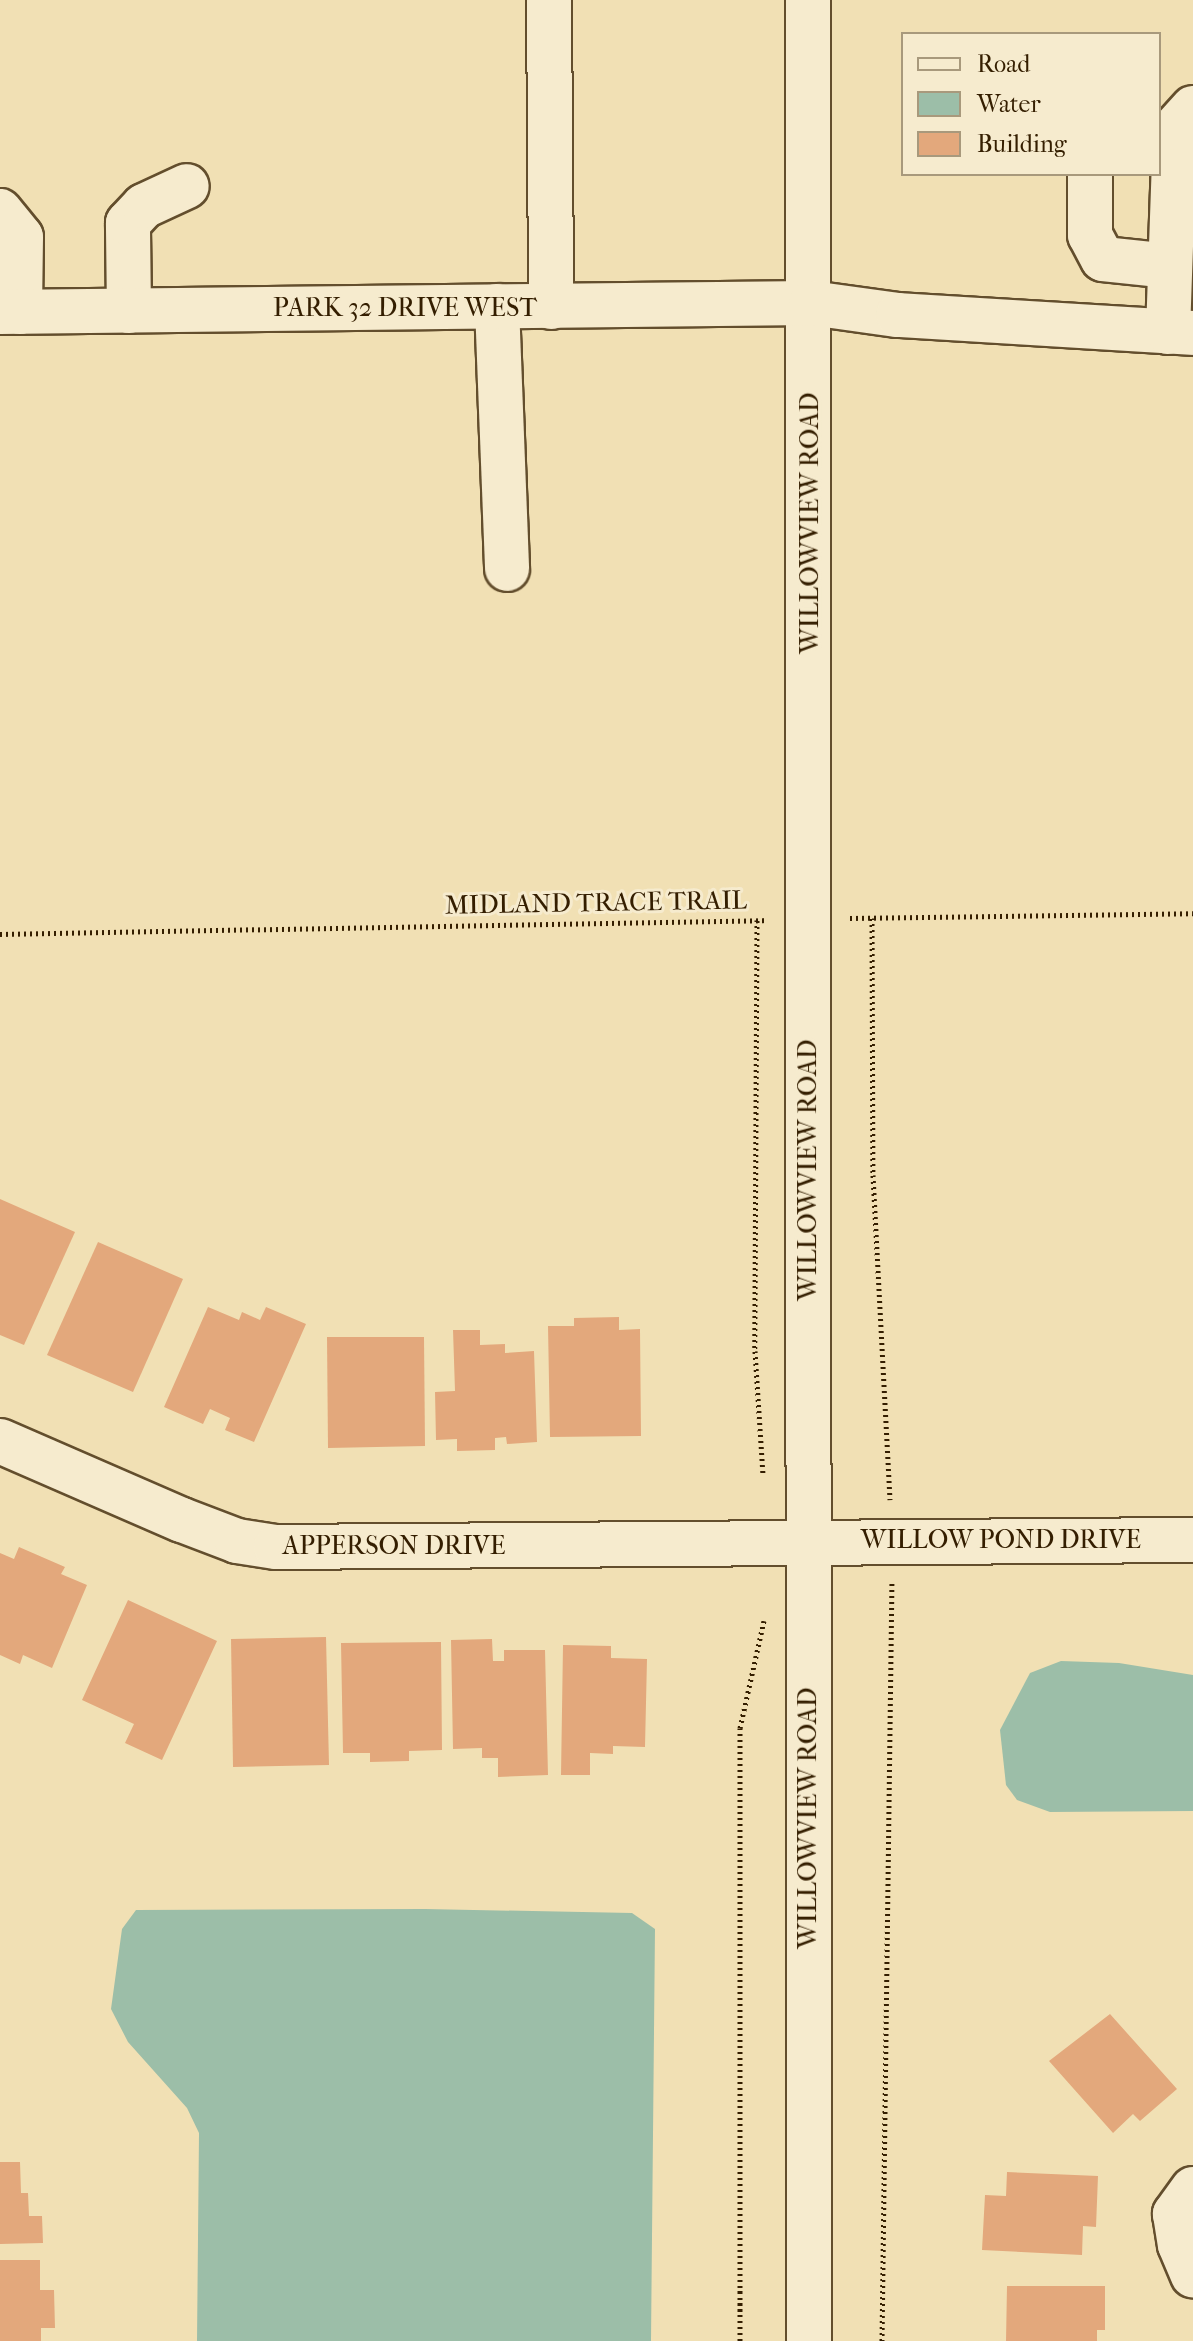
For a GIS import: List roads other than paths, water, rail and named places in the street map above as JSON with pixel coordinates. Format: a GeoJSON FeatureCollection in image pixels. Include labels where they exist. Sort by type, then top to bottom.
{"type":"FeatureCollection","features":[{"type":"Feature","properties":{"kind":"street"},"geometry":{"type":"LineString","coordinates":[[549,0],[551,307]]}},
{"type":"Feature","properties":{"kind":"street","name":"WILLOWVIEW ROAD"},"geometry":{"type":"LineString","coordinates":[[808,0],[811,303],[809,2341]]}},
{"type":"Feature","properties":{"kind":"street"},"geometry":{"type":"LineString","coordinates":[[1177,114],[1170,266],[1180,332]]}},
{"type":"Feature","properties":{"kind":"street"},"geometry":{"type":"LineString","coordinates":[[1090,176],[1094,249],[1103,259],[1117,263],[1170,266]]}},
{"type":"Feature","properties":{"kind":"street"},"geometry":{"type":"LineString","coordinates":[[129,311],[128,223],[144,206],[187,186]]}},
{"type":"Feature","properties":{"kind":"street"},"geometry":{"type":"LineString","coordinates":[[0,211],[21,237],[10,312]]}},
{"type":"Feature","properties":{"kind":"street","name":"PARK 32 DRIVE WEST"},"geometry":{"type":"LineString","coordinates":[[10,312],[811,303],[898,315],[1180,332]]}},
{"type":"Feature","properties":{"kind":"street"},"geometry":{"type":"LineString","coordinates":[[497,306],[507,569]]}},
{"type":"Feature","properties":{"kind":"street","name":"APPERSON DRIVE"},"geometry":{"type":"LineString","coordinates":[[0,1441],[182,1520],[237,1541],[276,1547],[808,1541]]}},
{"type":"Feature","properties":{"kind":"street","name":"WILLOW POND DRIVE"},"geometry":{"type":"LineString","coordinates":[[808,1541],[1193,1540]]}},
{"type":"Feature","properties":{"kind":"street"},"geometry":{"type":"LineString","coordinates":[[1193,2189],[1175,2214],[1180,2245],[1193,2275]]}},
{"type":"Feature","properties":{"kind":"water"},"geometry":{"type":"Polygon","coordinates":[[[1061,1661],[1119,1663],[1193,1675],[1193,1811],[1050,1812],[1017,1800],[1006,1785],[1000,1730],[1030,1673],[1061,1661]]]}},
{"type":"Feature","properties":{"kind":"water"},"geometry":{"type":"Polygon","coordinates":[[[425,1909],[632,1913],[655,1929],[651,2341],[197,2341],[199,2133],[187,2108],[128,2042],[111,2009],[122,1929],[136,1910],[425,1909]]]}}]}
